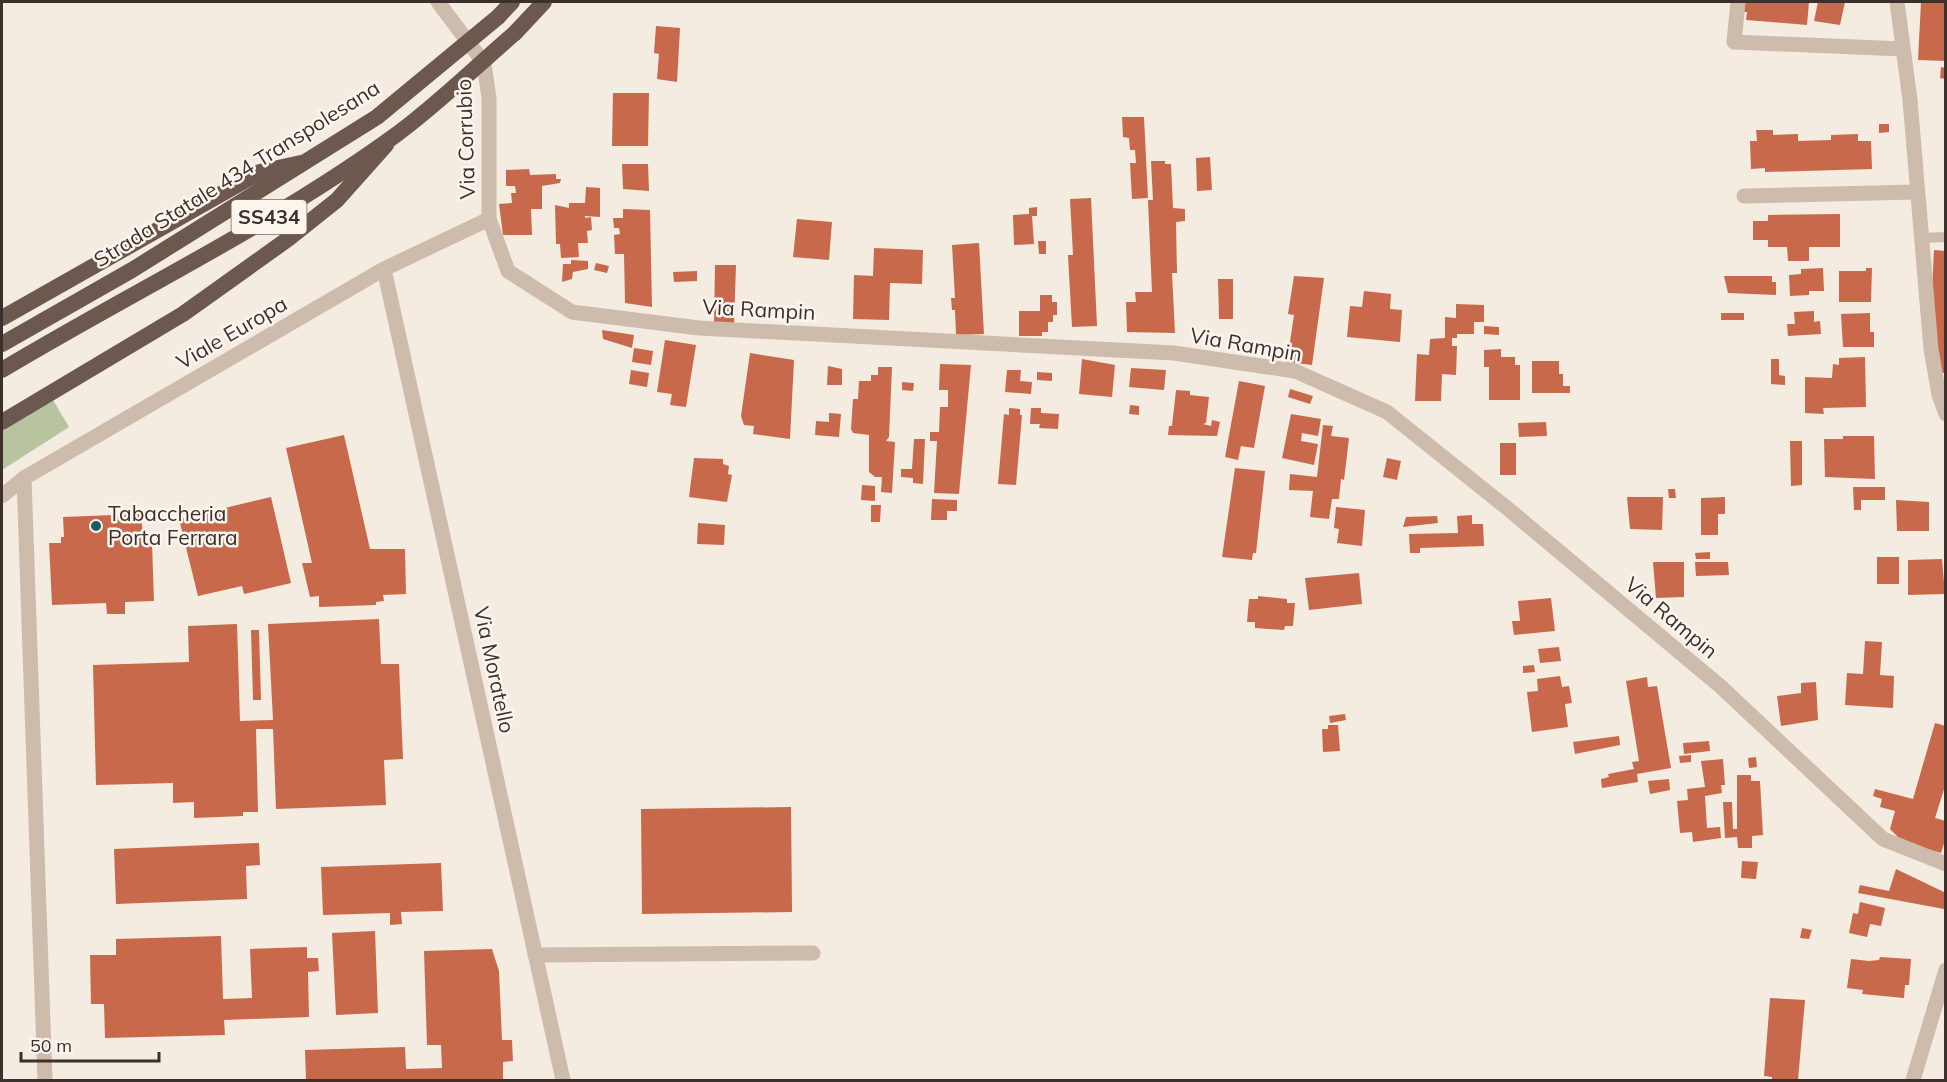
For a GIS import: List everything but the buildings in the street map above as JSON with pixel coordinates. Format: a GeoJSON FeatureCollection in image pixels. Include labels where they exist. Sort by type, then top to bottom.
{"type":"FeatureCollection","features":[{"type":"Feature","properties":{"kind":"highway","name":"Strada Statale 434 Transpolesana"},"geometry":{"type":"LineString","coordinates":[[2,344],[132,270],[377,117],[498,17],[512,2]]}},
{"type":"Feature","properties":{"kind":"highway","name":"SS434"},"geometry":{"type":"LineString","coordinates":[[2,370],[289,206],[394,136],[515,33],[544,2]]}},
{"type":"Feature","properties":{"kind":"highway"},"geometry":{"type":"LineString","coordinates":[[2,422],[183,314],[288,238],[337,200],[394,136]]}},
{"type":"Feature","properties":{"kind":"highway"},"geometry":{"type":"LineString","coordinates":[[2,318],[260,172],[308,161]]}},
{"type":"Feature","properties":{"kind":"street","name":"Via Corrubio"},"geometry":{"type":"LineString","coordinates":[[438,2],[484,63],[489,98],[489,219]]}},
{"type":"Feature","properties":{"kind":"street"},"geometry":{"type":"LineString","coordinates":[[1738,2],[1734,42],[1903,49]]}},
{"type":"Feature","properties":{"kind":"street"},"geometry":{"type":"LineString","coordinates":[[1897,2],[1911,100],[1916,192],[1931,349],[1939,395],[1946,414]]}},
{"type":"Feature","properties":{"kind":"street"},"geometry":{"type":"LineString","coordinates":[[1744,196],[1916,192]]}},
{"type":"Feature","properties":{"kind":"street","name":"Viale Europa"},"geometry":{"type":"LineString","coordinates":[[2,496],[24,478],[384,269],[489,219]]}},
{"type":"Feature","properties":{"kind":"street","name":"Via Rampin"},"geometry":{"type":"LineString","coordinates":[[489,219],[508,271],[572,312],[699,328],[1174,353],[1295,371],[1387,412],[1507,508],[1720,686],[1883,839],[1946,864]]}},
{"type":"Feature","properties":{"kind":"street","name":"Via Moratello"},"geometry":{"type":"LineString","coordinates":[[384,269],[563,1080]]}},
{"type":"Feature","properties":{"kind":"street"},"geometry":{"type":"LineString","coordinates":[[24,478],[45,1080]]}},
{"type":"Feature","properties":{"kind":"street"},"geometry":{"type":"LineString","coordinates":[[535,955],[813,953]]}},
{"type":"Feature","properties":{"kind":"street"},"geometry":{"type":"LineString","coordinates":[[1913,1080],[1946,970]]}},
{"type":"Feature","properties":{"kind":"lane"},"geometry":{"type":"LineString","coordinates":[[1920,238],[1946,237]]}},
{"type":"Feature","properties":{"kind":"green space"},"geometry":{"type":"Polygon","coordinates":[[[53,400],[69,427],[2,470],[2,430],[53,400]]]}},
{"type":"Feature","properties":{"kind":"place","name":"Tabaccheria Porta Ferrara"},"geometry":{"type":"Point","coordinates":[96,526]}}]}
